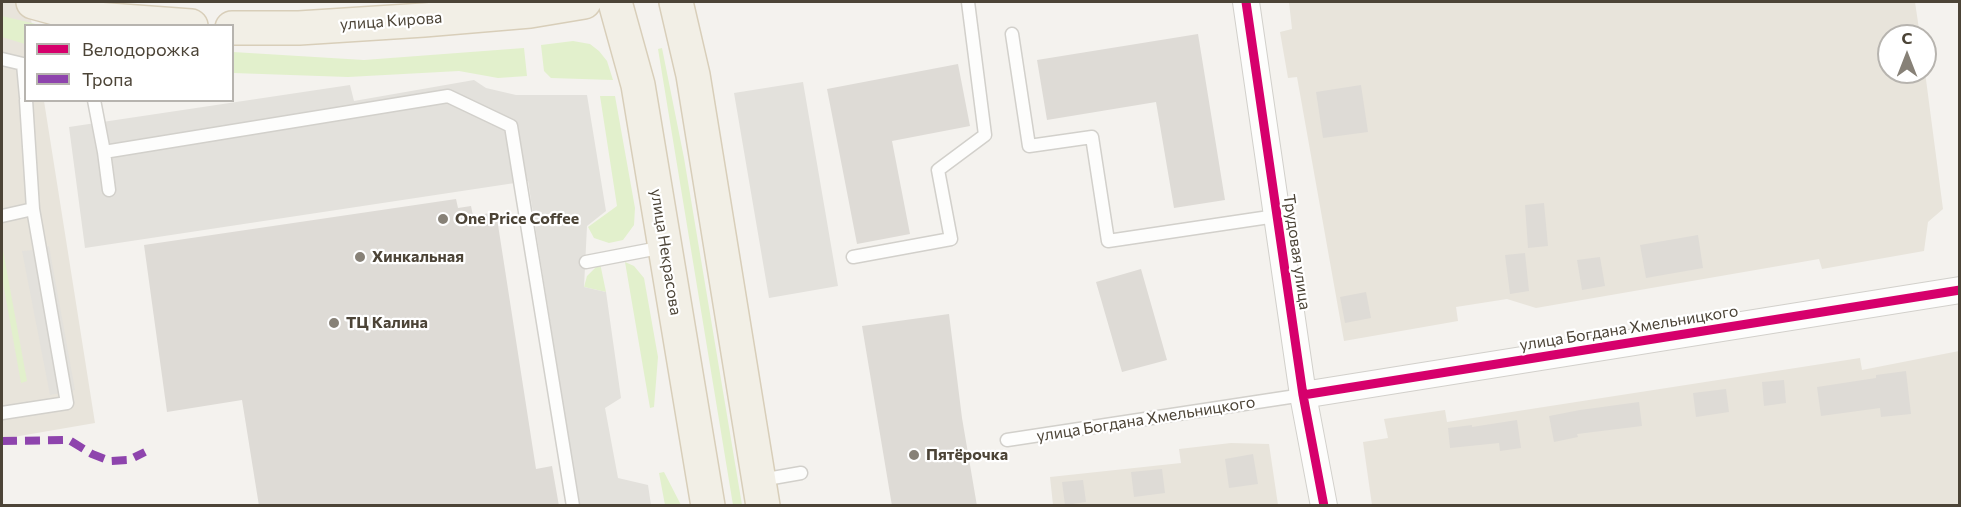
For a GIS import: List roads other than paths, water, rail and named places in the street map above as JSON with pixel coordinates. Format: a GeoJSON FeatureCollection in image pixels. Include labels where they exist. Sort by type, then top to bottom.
{"type":"FeatureCollection","features":[{"type":"Feature","properties":{"kind":"main road"},"geometry":{"type":"LineString","coordinates":[[33,2],[95,22],[143,24]]}},
{"type":"Feature","properties":{"kind":"main road","name":"улица Кирова"},"geometry":{"type":"LineString","coordinates":[[234,28],[299,28],[434,14],[530,11],[584,2]]}},
{"type":"Feature","properties":{"kind":"main road","name":"улица Некрасова"},"geometry":{"type":"LineString","coordinates":[[615,2],[638,86],[708,506]]}},
{"type":"Feature","properties":{"kind":"main road"},"geometry":{"type":"LineString","coordinates":[[676,2],[693,75],[761,493]]}},
{"type":"Feature","properties":{"kind":"street","name":"Трудовая улица"},"geometry":{"type":"LineString","coordinates":[[1246,2],[1303,395],[1324,506]]}},
{"type":"Feature","properties":{"kind":"street","name":"улица Богдана Хмельницкого"},"geometry":{"type":"LineString","coordinates":[[1303,395],[1959,291]]}},
{"type":"Feature","properties":{"kind":"lane"},"geometry":{"type":"LineString","coordinates":[[853,257],[951,239],[938,170],[985,135],[968,2]]}},
{"type":"Feature","properties":{"kind":"lane"},"geometry":{"type":"LineString","coordinates":[[1012,34],[1029,146],[1092,137],[1108,241],[1276,216]]}},
{"type":"Feature","properties":{"kind":"lane"},"geometry":{"type":"LineString","coordinates":[[2,58],[23,64],[24,76]]}},
{"type":"Feature","properties":{"kind":"lane"},"geometry":{"type":"LineString","coordinates":[[104,152],[448,96],[511,126],[573,506]]}},
{"type":"Feature","properties":{"kind":"lane"},"geometry":{"type":"LineString","coordinates":[[2,413],[67,404],[33,209],[26,102]]}},
{"type":"Feature","properties":{"kind":"lane"},"geometry":{"type":"LineString","coordinates":[[94,102],[109,189]]}},
{"type":"Feature","properties":{"kind":"lane"},"geometry":{"type":"LineString","coordinates":[[2,216],[33,209]]}},
{"type":"Feature","properties":{"kind":"lane"},"geometry":{"type":"LineString","coordinates":[[586,262],[666,246]]}},
{"type":"Feature","properties":{"kind":"lane","name":"улица Богдана Хмельницкого"},"geometry":{"type":"LineString","coordinates":[[1007,440],[1303,395]]}},
{"type":"Feature","properties":{"kind":"lane"},"geometry":{"type":"LineString","coordinates":[[761,493],[801,473]]}},
{"type":"Feature","properties":{"kind":"place","name":"One Price Coffee"},"geometry":{"type":"Point","coordinates":[443,219]}},
{"type":"Feature","properties":{"kind":"place","name":"Хинкальная"},"geometry":{"type":"Point","coordinates":[360,257]}},
{"type":"Feature","properties":{"kind":"place","name":"ТЦ Калина"},"geometry":{"type":"Point","coordinates":[334,323]}},
{"type":"Feature","properties":{"kind":"place","name":"Пятёрочка"},"geometry":{"type":"Point","coordinates":[914,455]}}]}
